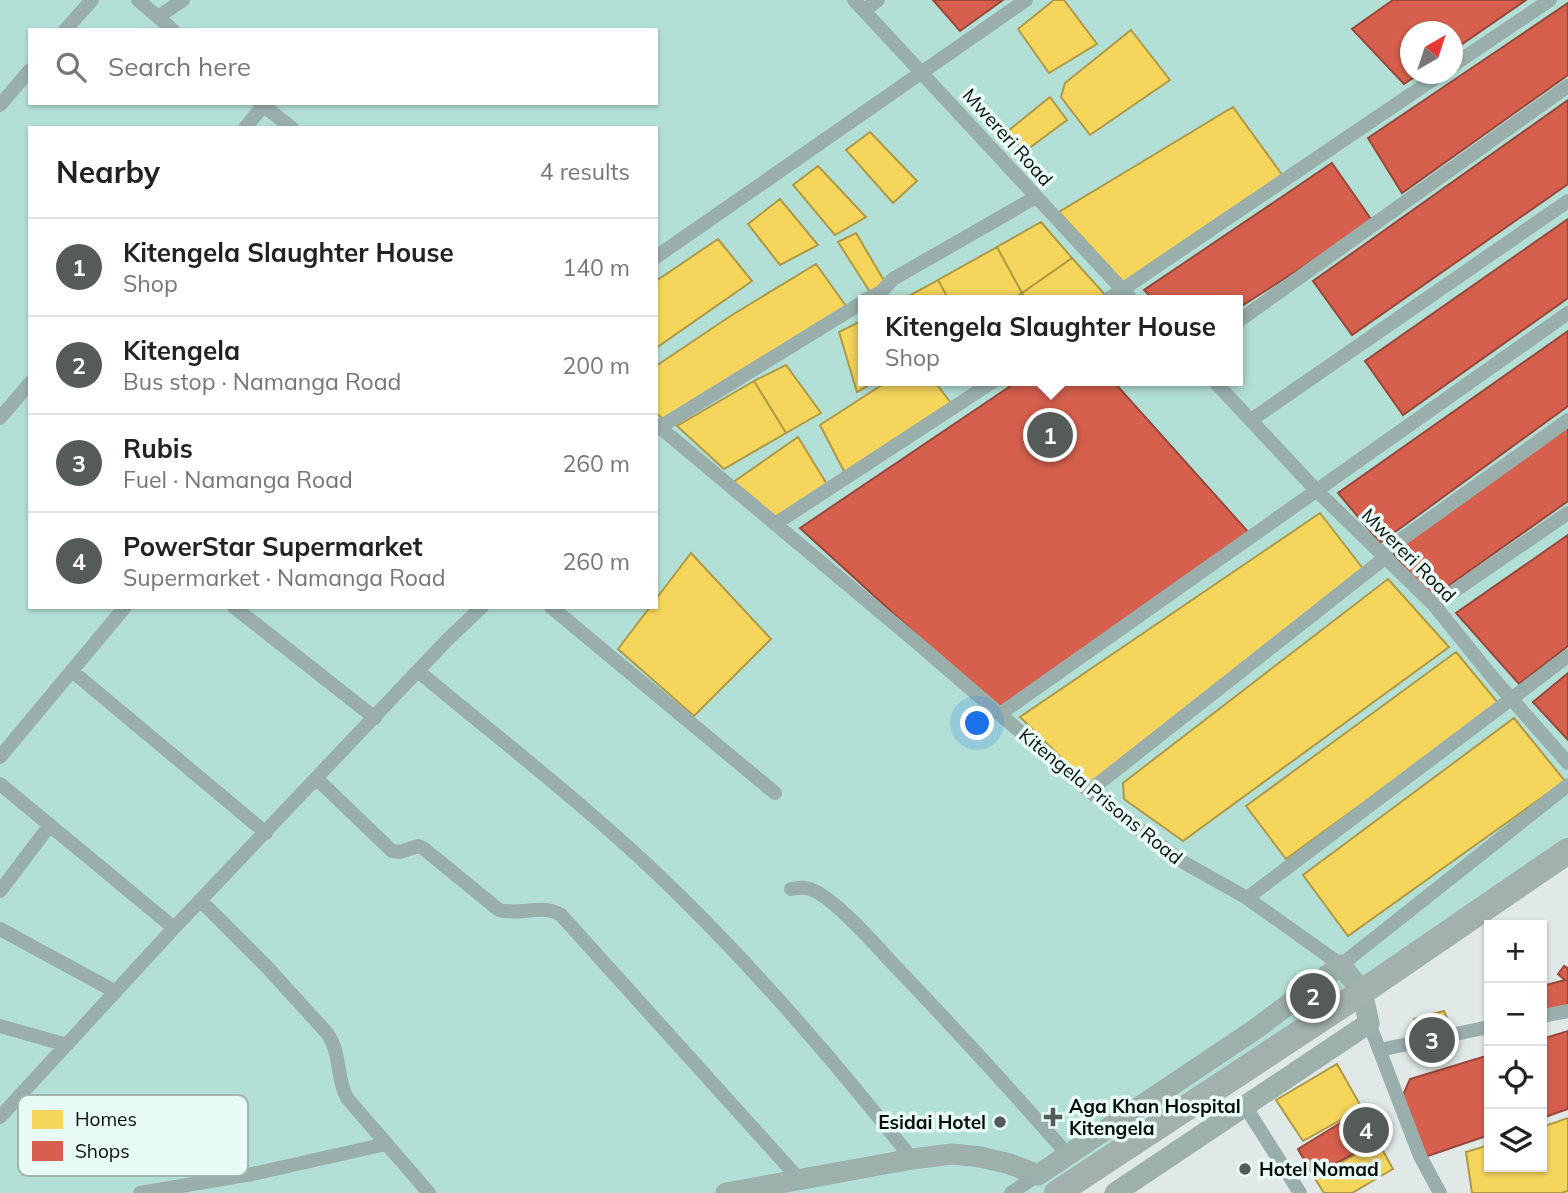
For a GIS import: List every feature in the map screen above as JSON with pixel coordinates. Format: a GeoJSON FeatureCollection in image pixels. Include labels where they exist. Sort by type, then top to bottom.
{"type":"FeatureCollection","features":[{"type":"Feature","properties":{"kind":"highway"},"geometry":{"type":"LineString","coordinates":[[1048,1184],[1362,992],[1568,851]]}},
{"type":"Feature","properties":{"kind":"street"},"geometry":{"type":"LineString","coordinates":[[67,28],[92,0]]}},
{"type":"Feature","properties":{"kind":"street"},"geometry":{"type":"LineString","coordinates":[[138,0],[171,28]]}},
{"type":"Feature","properties":{"kind":"street"},"geometry":{"type":"LineString","coordinates":[[158,17],[183,0]]}},
{"type":"Feature","properties":{"kind":"street"},"geometry":{"type":"LineString","coordinates":[[859,5],[878,0]]}},
{"type":"Feature","properties":{"kind":"street"},"geometry":{"type":"LineString","coordinates":[[658,256],[1026,0]]}},
{"type":"Feature","properties":{"kind":"street"},"geometry":{"type":"LineString","coordinates":[[1463,59],[1550,0]]}},
{"type":"Feature","properties":{"kind":"street","name":"Mwereri Road"},"geometry":{"type":"LineString","coordinates":[[859,5],[1127,295]]}},
{"type":"Feature","properties":{"kind":"street"},"geometry":{"type":"LineString","coordinates":[[0,104],[28,72]]}},
{"type":"Feature","properties":{"kind":"street"},"geometry":{"type":"LineString","coordinates":[[1129,295],[1427,84]]}},
{"type":"Feature","properties":{"kind":"street"},"geometry":{"type":"LineString","coordinates":[[1243,317],[1568,86]]}},
{"type":"Feature","properties":{"kind":"street"},"geometry":{"type":"LineString","coordinates":[[246,126],[262,105],[289,126]]}},
{"type":"Feature","properties":{"kind":"street"},"geometry":{"type":"LineString","coordinates":[[875,295],[893,279],[1036,197]]}},
{"type":"Feature","properties":{"kind":"street"},"geometry":{"type":"LineString","coordinates":[[1251,419],[1568,201]]}},
{"type":"Feature","properties":{"kind":"street"},"geometry":{"type":"LineString","coordinates":[[658,426],[858,305]]}},
{"type":"Feature","properties":{"kind":"street"},"geometry":{"type":"LineString","coordinates":[[1000,714],[1568,313]]}},
{"type":"Feature","properties":{"kind":"street"},"geometry":{"type":"LineString","coordinates":[[0,418],[28,385]]}},
{"type":"Feature","properties":{"kind":"street"},"geometry":{"type":"LineString","coordinates":[[775,524],[987,386]]}},
{"type":"Feature","properties":{"kind":"street","name":"Mwereri Road"},"geometry":{"type":"LineString","coordinates":[[1219,386],[1316,490],[1434,605],[1568,763]]}},
{"type":"Feature","properties":{"kind":"street"},"geometry":{"type":"LineString","coordinates":[[1089,791],[1384,556],[1568,420]]}},
{"type":"Feature","properties":{"kind":"street","name":"Kitengela Prisons Road"},"geometry":{"type":"LineString","coordinates":[[658,426],[1089,791],[1183,862],[1247,898],[1341,965],[1362,992]]}},
{"type":"Feature","properties":{"kind":"street"},"geometry":{"type":"LineString","coordinates":[[1434,605],[1568,513]]}},
{"type":"Feature","properties":{"kind":"street"},"geometry":{"type":"LineString","coordinates":[[0,757],[123,609]]}},
{"type":"Feature","properties":{"kind":"street"},"geometry":{"type":"LineString","coordinates":[[236,609],[375,718]]}},
{"type":"Feature","properties":{"kind":"street"},"geometry":{"type":"LineString","coordinates":[[20,1095],[174,928],[480,609]]}},
{"type":"Feature","properties":{"kind":"street"},"geometry":{"type":"LineString","coordinates":[[553,609],[775,793]]}},
{"type":"Feature","properties":{"kind":"street"},"geometry":{"type":"LineString","coordinates":[[1247,898],[1568,656]]}},
{"type":"Feature","properties":{"kind":"street"},"geometry":{"type":"LineString","coordinates":[[72,671],[266,833]]}},
{"type":"Feature","properties":{"kind":"street"},"geometry":{"type":"LineString","coordinates":[[418,671],[587,812],[683,899],[855,1087],[912,1159]]}},
{"type":"Feature","properties":{"kind":"street"},"geometry":{"type":"LineString","coordinates":[[317,779],[392,851],[400,852],[418,846],[423,848],[499,910],[509,913],[545,908],[561,915],[800,1180]]}},
{"type":"Feature","properties":{"kind":"street"},"geometry":{"type":"LineString","coordinates":[[0,784],[174,928]]}},
{"type":"Feature","properties":{"kind":"street"},"geometry":{"type":"LineString","coordinates":[[1010,1193],[1048,1184],[1068,1155],[1257,1028],[1568,785]]}},
{"type":"Feature","properties":{"kind":"street"},"geometry":{"type":"LineString","coordinates":[[0,891],[50,825]]}},
{"type":"Feature","properties":{"kind":"street"},"geometry":{"type":"LineString","coordinates":[[791,889],[808,888],[817,892],[876,946],[977,1051],[1068,1155]]}},
{"type":"Feature","properties":{"kind":"street"},"geometry":{"type":"LineString","coordinates":[[201,901],[328,1034],[339,1058],[340,1085],[347,1098],[429,1193]]}},
{"type":"Feature","properties":{"kind":"street"},"geometry":{"type":"LineString","coordinates":[[0,929],[116,992]]}},
{"type":"Feature","properties":{"kind":"street"},"geometry":{"type":"LineString","coordinates":[[1362,992],[1369,1023],[1420,1156],[1440,1193]]}},
{"type":"Feature","properties":{"kind":"street"},"geometry":{"type":"LineString","coordinates":[[1547,1015],[1568,1011]]}},
{"type":"Feature","properties":{"kind":"street"},"geometry":{"type":"LineString","coordinates":[[1115,1193],[1369,1023]]}},
{"type":"Feature","properties":{"kind":"street"},"geometry":{"type":"LineString","coordinates":[[0,1026],[67,1045]]}},
{"type":"Feature","properties":{"kind":"street"},"geometry":{"type":"LineString","coordinates":[[1379,1050],[1484,1028]]}},
{"type":"Feature","properties":{"kind":"street"},"geometry":{"type":"LineString","coordinates":[[0,1117],[18,1098]]}},
{"type":"Feature","properties":{"kind":"street"},"geometry":{"type":"LineString","coordinates":[[1245,1106],[1300,1193]]}},
{"type":"Feature","properties":{"kind":"street"},"geometry":{"type":"LineString","coordinates":[[248,1175],[386,1144]]}},
{"type":"Feature","properties":{"kind":"street"},"geometry":{"type":"LineString","coordinates":[[726,1193],[952,1154],[1010,1164],[1048,1184]]}},
{"type":"Feature","properties":{"kind":"street"},"geometry":{"type":"LineString","coordinates":[[140,1193],[240,1176]]}},
{"type":"Feature","properties":{"kind":"green space"},"geometry":{"type":"Polygon","coordinates":[[[0,0],[1568,0],[1568,851],[1055,1193],[0,1193],[0,0]]]}},
{"type":"Feature","properties":{"kind":"building: Homes"},"geometry":{"type":"Polygon","coordinates":[[[1054,0],[1064,0],[1097,44],[1049,73],[1018,29],[1054,0]]]}},
{"type":"Feature","properties":{"kind":"building: Homes"},"geometry":{"type":"Polygon","coordinates":[[[1131,30],[1170,80],[1090,135],[1061,97],[1065,83],[1131,30]]]}},
{"type":"Feature","properties":{"kind":"building: Homes"},"geometry":{"type":"Polygon","coordinates":[[[1050,97],[1067,120],[1024,152],[1008,131],[1050,97]]]}},
{"type":"Feature","properties":{"kind":"building: Homes"},"geometry":{"type":"Polygon","coordinates":[[[1233,107],[1283,176],[1124,283],[1059,212],[1233,107]]]}},
{"type":"Feature","properties":{"kind":"building: Homes"},"geometry":{"type":"Polygon","coordinates":[[[870,132],[917,181],[893,203],[846,150],[870,132]]]}},
{"type":"Feature","properties":{"kind":"building: Homes"},"geometry":{"type":"Polygon","coordinates":[[[818,166],[866,217],[835,235],[793,185],[818,166]]]}},
{"type":"Feature","properties":{"kind":"building: Homes"},"geometry":{"type":"Polygon","coordinates":[[[780,199],[818,245],[780,265],[748,224],[780,199]]]}},
{"type":"Feature","properties":{"kind":"building: Homes"},"geometry":{"type":"Polygon","coordinates":[[[1041,222],[1072,258],[1022,293],[997,247],[1041,222]]]}},
{"type":"Feature","properties":{"kind":"building: Homes"},"geometry":{"type":"Polygon","coordinates":[[[856,233],[886,284],[870,292],[838,242],[856,233]]]}},
{"type":"Feature","properties":{"kind":"building: Homes"},"geometry":{"type":"Polygon","coordinates":[[[718,239],[752,281],[658,347],[658,280],[718,239]]]}},
{"type":"Feature","properties":{"kind":"building: Homes"},"geometry":{"type":"Polygon","coordinates":[[[997,247],[1022,293],[946,295],[938,280],[997,247]]]}},
{"type":"Feature","properties":{"kind":"building: Homes"},"geometry":{"type":"Polygon","coordinates":[[[1072,258],[1105,295],[1023,295],[1022,293],[1072,258]]]}},
{"type":"Feature","properties":{"kind":"building: Homes"},"geometry":{"type":"Polygon","coordinates":[[[816,264],[846,306],[666,421],[658,415],[658,365],[732,315],[816,264]]]}},
{"type":"Feature","properties":{"kind":"building: Homes"},"geometry":{"type":"Polygon","coordinates":[[[938,280],[946,295],[910,295],[938,280]]]}},
{"type":"Feature","properties":{"kind":"building: Homes"},"geometry":{"type":"Polygon","coordinates":[[[858,322],[858,386],[867,386],[857,392],[839,332],[858,322]]]}},
{"type":"Feature","properties":{"kind":"building: Homes"},"geometry":{"type":"Polygon","coordinates":[[[786,365],[821,413],[786,433],[754,381],[786,365]]]}},
{"type":"Feature","properties":{"kind":"building: Homes"},"geometry":{"type":"Polygon","coordinates":[[[754,381],[786,433],[724,469],[677,426],[754,381]]]}},
{"type":"Feature","properties":{"kind":"building: Homes"},"geometry":{"type":"Polygon","coordinates":[[[880,386],[938,386],[951,403],[846,475],[820,425],[880,386]]]}},
{"type":"Feature","properties":{"kind":"building: Homes"},"geometry":{"type":"Polygon","coordinates":[[[798,437],[828,486],[777,521],[732,483],[798,437]]]}},
{"type":"Feature","properties":{"kind":"building: Homes"},"geometry":{"type":"Polygon","coordinates":[[[1320,513],[1364,570],[1091,787],[1020,717],[1320,513]]]}},
{"type":"Feature","properties":{"kind":"building: Homes"},"geometry":{"type":"Polygon","coordinates":[[[691,553],[771,639],[694,716],[618,649],[648,609],[658,609],[658,596],[691,553]]]}},
{"type":"Feature","properties":{"kind":"building: Homes"},"geometry":{"type":"Polygon","coordinates":[[[1388,579],[1449,647],[1183,841],[1124,799],[1123,783],[1388,579]]]}},
{"type":"Feature","properties":{"kind":"building: Homes"},"geometry":{"type":"Polygon","coordinates":[[[1456,652],[1499,704],[1286,859],[1246,806],[1456,652]]]}},
{"type":"Feature","properties":{"kind":"building: Homes"},"geometry":{"type":"Polygon","coordinates":[[[1514,718],[1565,781],[1348,936],[1303,875],[1514,718]]]}},
{"type":"Feature","properties":{"kind":"building: Homes"},"geometry":{"type":"Polygon","coordinates":[[[1444,1011],[1451,1027],[1420,1038],[1414,1019],[1444,1011]]]}},
{"type":"Feature","properties":{"kind":"building: Homes"},"geometry":{"type":"Polygon","coordinates":[[[1337,1064],[1362,1108],[1303,1141],[1276,1100],[1337,1064]]]}},
{"type":"Feature","properties":{"kind":"building: Homes"},"geometry":{"type":"Polygon","coordinates":[[[1568,1118],[1568,1191],[1472,1193],[1466,1152],[1484,1147],[1484,1172],[1547,1172],[1547,1125],[1568,1118]]]}},
{"type":"Feature","properties":{"kind":"building: Homes"},"geometry":{"type":"Polygon","coordinates":[[[1378,1142],[1393,1169],[1352,1193],[1324,1193],[1314,1177],[1378,1142]]]}},
{"type":"Feature","properties":{"kind":"building: Shops"},"geometry":{"type":"Polygon","coordinates":[[[933,0],[1003,0],[960,31],[933,0]]]}},
{"type":"Feature","properties":{"kind":"building: Shops"},"geometry":{"type":"Polygon","coordinates":[[[1393,0],[1526,0],[1463,43],[1463,21],[1400,21],[1400,80],[1352,29],[1393,0]]]}},
{"type":"Feature","properties":{"kind":"building: Shops"},"geometry":{"type":"Polygon","coordinates":[[[1568,3],[1568,75],[1402,193],[1368,138],[1448,84],[1463,84],[1463,74],[1568,3]]]}},
{"type":"Feature","properties":{"kind":"building: Shops"},"geometry":{"type":"Polygon","coordinates":[[[1568,100],[1568,184],[1352,335],[1313,281],[1568,100]]]}},
{"type":"Feature","properties":{"kind":"building: Shops"},"geometry":{"type":"Polygon","coordinates":[[[1332,163],[1373,222],[1243,305],[1243,295],[1149,295],[1144,290],[1332,163]]]}},
{"type":"Feature","properties":{"kind":"building: Shops"},"geometry":{"type":"Polygon","coordinates":[[[1568,219],[1568,298],[1403,415],[1365,361],[1568,219]]]}},
{"type":"Feature","properties":{"kind":"building: Shops"},"geometry":{"type":"Polygon","coordinates":[[[1568,331],[1568,406],[1380,543],[1338,493],[1568,331]]]}},
{"type":"Feature","properties":{"kind":"building: Shops"},"geometry":{"type":"Polygon","coordinates":[[[1011,386],[1117,386],[1250,534],[1000,711],[800,528],[1011,386]]]}},
{"type":"Feature","properties":{"kind":"building: Shops"},"geometry":{"type":"Polygon","coordinates":[[[1568,423],[1568,501],[1431,598],[1390,550],[1568,423]]]}},
{"type":"Feature","properties":{"kind":"building: Shops"},"geometry":{"type":"Polygon","coordinates":[[[1568,535],[1568,646],[1519,684],[1456,613],[1568,535]]]}},
{"type":"Feature","properties":{"kind":"building: Shops"},"geometry":{"type":"Polygon","coordinates":[[[1568,673],[1568,740],[1533,702],[1568,673]]]}},
{"type":"Feature","properties":{"kind":"building: Shops"},"geometry":{"type":"Polygon","coordinates":[[[1564,966],[1568,968],[1568,1007],[1547,1012],[1547,985],[1565,980],[1558,974],[1564,966]]]}},
{"type":"Feature","properties":{"kind":"building: Shops"},"geometry":{"type":"Polygon","coordinates":[[[1568,1031],[1568,1109],[1547,1116],[1547,1046],[1547,1037],[1568,1031]]]}},
{"type":"Feature","properties":{"kind":"building: Shops"},"geometry":{"type":"Polygon","coordinates":[[[1484,1057],[1484,1137],[1425,1157],[1403,1095],[1410,1079],[1484,1057]]]}},
{"type":"Feature","properties":{"kind":"building: Shops"},"geometry":{"type":"Polygon","coordinates":[[[1360,1111],[1375,1142],[1313,1176],[1298,1149],[1360,1111]]]}},
{"type":"Feature","properties":{"kind":"place","name":"Kitengela Slaughter House"},"geometry":{"type":"Point","coordinates":[1050,435]}},
{"type":"Feature","properties":{"kind":"place","name":"Kitengela"},"geometry":{"type":"Point","coordinates":[1313,996]}},
{"type":"Feature","properties":{"kind":"place","name":"Rubis"},"geometry":{"type":"Point","coordinates":[1432,1040]}},
{"type":"Feature","properties":{"kind":"place","name":"Aga Khan Hospital Kitengela"},"geometry":{"type":"Point","coordinates":[1053,1117]}},
{"type":"Feature","properties":{"kind":"place","name":"Esidai Hotel"},"geometry":{"type":"Point","coordinates":[1000,1122]}},
{"type":"Feature","properties":{"kind":"place","name":"PowerStar Supermarket"},"geometry":{"type":"Point","coordinates":[1366,1130]}},
{"type":"Feature","properties":{"kind":"place","name":"Hotel Nomad"},"geometry":{"type":"Point","coordinates":[1245,1169]}}]}
